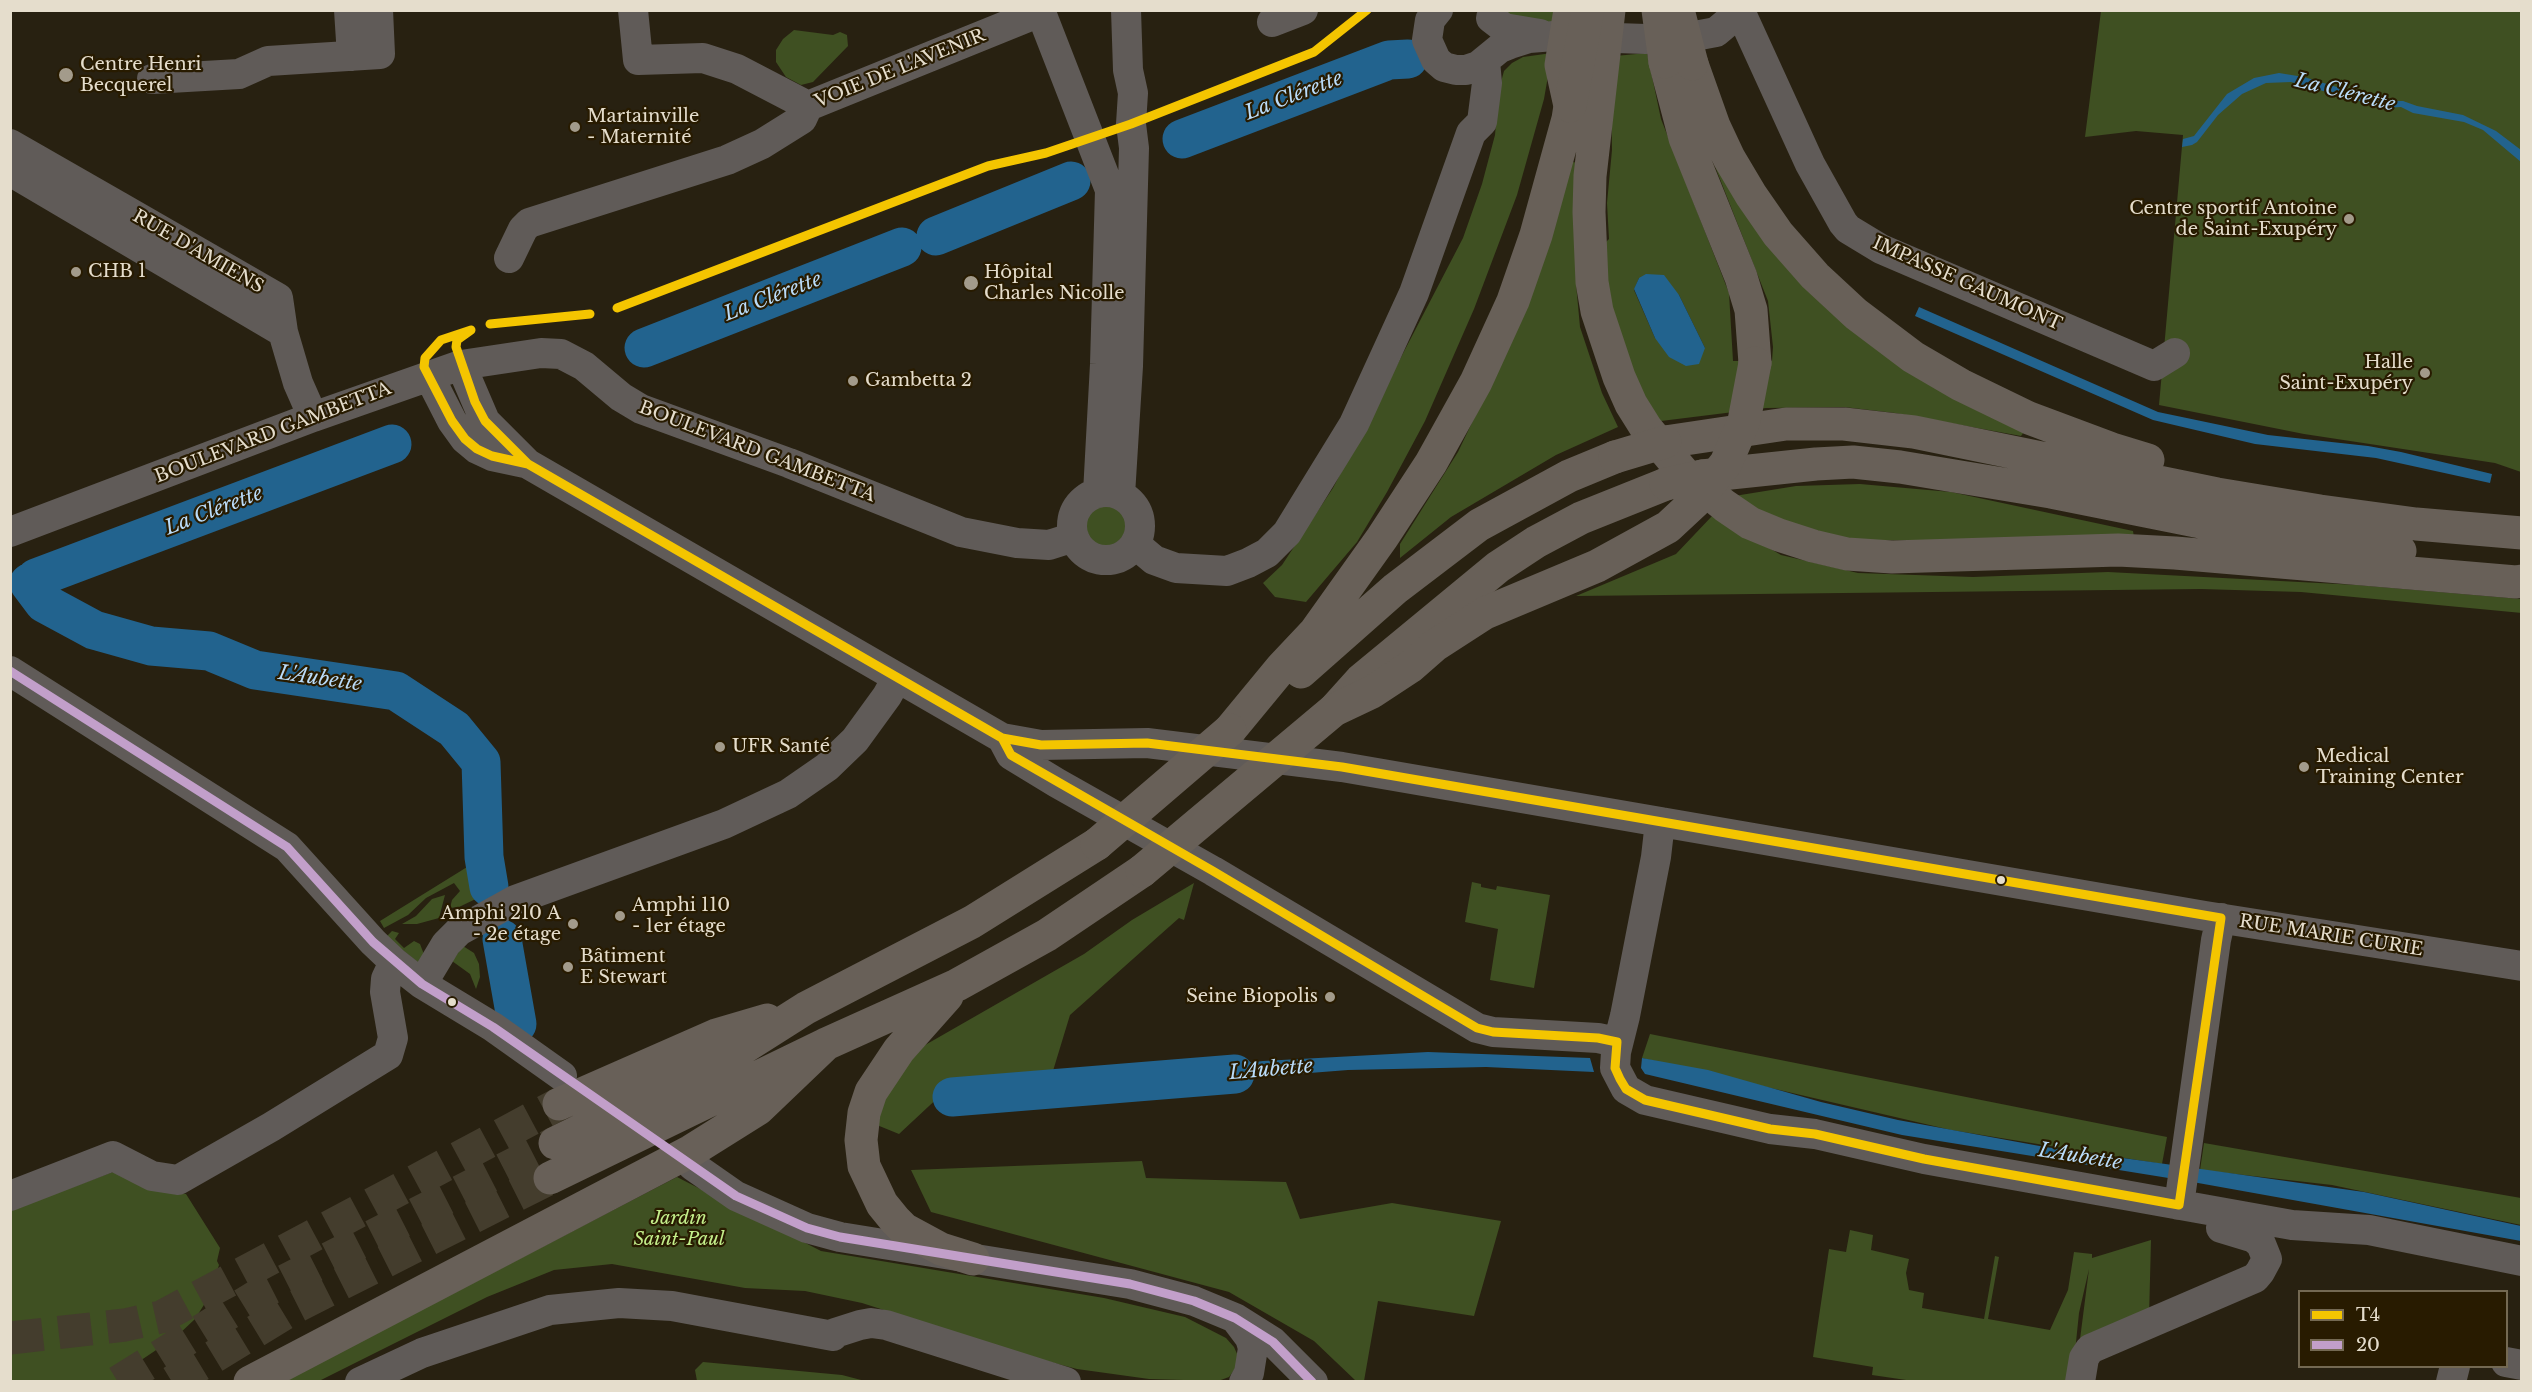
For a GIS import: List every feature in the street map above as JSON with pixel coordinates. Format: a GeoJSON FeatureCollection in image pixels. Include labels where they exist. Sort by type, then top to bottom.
{"type":"FeatureCollection","features":[{"type":"Feature","properties":{"kind":"highway"},"geometry":{"type":"LineString","coordinates":[[1570,10],[1561,65],[1570,106]]}},
{"type":"Feature","properties":{"kind":"highway"},"geometry":{"type":"LineString","coordinates":[[1230,730],[1314,632],[1382,538],[1431,463],[1476,382],[1513,301],[1536,235],[1570,106],[1588,10]]}},
{"type":"Feature","properties":{"kind":"highway"},"geometry":{"type":"LineString","coordinates":[[1334,710],[1391,680],[1434,646],[1485,613],[1638,546],[1677,520],[1712,483],[1726,463],[1744,421],[1755,363],[1755,337],[1747,299],[1726,237],[1685,138],[1672,42],[1678,10]]}},
{"type":"Feature","properties":{"kind":"highway"},"geometry":{"type":"LineString","coordinates":[[1612,24],[1589,200],[1590,249],[1597,311],[1619,378],[1646,428],[1683,472],[1750,523],[1813,546],[1847,554],[1892,557],[2118,550],[2522,581]]}},
{"type":"Feature","properties":{"kind":"highway"},"geometry":{"type":"LineString","coordinates":[[1672,42],[1729,158],[1751,195],[1778,234],[1815,276],[1856,314],[1914,357],[1961,385],[2050,426],[2112,449],[2172,467],[2217,494]]}},
{"type":"Feature","properties":{"kind":"highway"},"geometry":{"type":"LineString","coordinates":[[555,1143],[724,1060],[806,1008],[972,922],[1097,844],[1230,730],[1294,679],[1395,589],[1479,525],[1569,476],[1615,457],[1665,441],[1786,424],[1844,424],[1914,432],[1978,444],[2217,494],[2395,521],[2522,533]]}},
{"type":"Feature","properties":{"kind":"highway"},"geometry":{"type":"LineString","coordinates":[[550,1178],[826,1044],[957,985],[1047,935],[1142,871],[1334,710],[1361,680],[1409,638],[1498,567],[1536,542],[1581,518],[1666,484],[1702,476],[1767,467],[1853,462],[1900,467],[2040,490],[2221,526],[2522,565]]}},
{"type":"Feature","properties":{"kind":"highway"},"geometry":{"type":"LineString","coordinates":[[957,985],[915,1030],[871,1092],[864,1113],[861,1140],[864,1166],[882,1204],[895,1220],[904,1229],[941,1249],[973,1259]]}},
{"type":"Feature","properties":{"kind":"highway"},"geometry":{"type":"LineString","coordinates":[[560,1090],[716,1035],[806,1008]]}},
{"type":"Feature","properties":{"kind":"highway"},"geometry":{"type":"LineString","coordinates":[[250,1382],[691,1151],[758,1109],[826,1044]]}},
{"type":"Feature","properties":{"kind":"street"},"geometry":{"type":"LineString","coordinates":[[349,10],[352,56]]}},
{"type":"Feature","properties":{"kind":"street"},"geometry":{"type":"LineString","coordinates":[[152,79],[239,74],[268,61],[380,54],[378,10]]}},
{"type":"Feature","properties":{"kind":"street","name":"VOIE DE L'AVENIR"},"geometry":{"type":"LineString","coordinates":[[633,10],[638,60],[703,58],[737,69],[808,106],[1031,15]]}},
{"type":"Feature","properties":{"kind":"street"},"geometry":{"type":"LineString","coordinates":[[1108,494],[1116,365],[1120,190],[1134,148],[1131,124],[1134,93],[1128,70],[1126,10]]}},
{"type":"Feature","properties":{"kind":"street"},"geometry":{"type":"LineString","coordinates":[[1272,22],[1303,10]]}},
{"type":"Feature","properties":{"kind":"street"},"geometry":{"type":"LineString","coordinates":[[1612,24],[1672,42],[1716,32],[1741,12]]}},
{"type":"Feature","properties":{"kind":"street","name":"IMPASSE GAUMONT"},"geometry":{"type":"LineString","coordinates":[[1741,12],[1810,164],[1848,229],[1881,249],[2154,366],[2175,352]]}},
{"type":"Feature","properties":{"kind":"street"},"geometry":{"type":"LineString","coordinates":[[1429,13],[1427,40],[1431,52],[1444,67],[1462,78],[1466,85],[1471,104],[1472,134]]}},
{"type":"Feature","properties":{"kind":"street"},"geometry":{"type":"LineString","coordinates":[[1444,67],[1466,70],[1488,58],[1500,48],[1529,38],[1554,36],[1504,28],[1488,14]]}},
{"type":"Feature","properties":{"kind":"street"},"geometry":{"type":"LineString","coordinates":[[1135,544],[1154,560],[1176,568],[1227,571],[1267,553],[1287,532],[1359,413],[1414,293],[1472,134],[1482,122],[1488,58],[1495,44],[1496,30],[1488,14]]}},
{"type":"Feature","properties":{"kind":"street"},"geometry":{"type":"LineString","coordinates":[[1031,15],[1089,140],[1120,190]]}},
{"type":"Feature","properties":{"kind":"street"},"geometry":{"type":"LineString","coordinates":[[509,258],[529,222],[727,160],[762,144],[802,119],[808,106]]}},
{"type":"Feature","properties":{"kind":"street","name":"RUE D'AMIENS"},"geometry":{"type":"LineString","coordinates":[[10,144],[115,218]]}},
{"type":"Feature","properties":{"kind":"street","name":"RUE D'AMIENS"},"geometry":{"type":"LineString","coordinates":[[10,171],[115,218],[278,298],[283,332],[298,383],[313,417]]}},
{"type":"Feature","properties":{"kind":"street","name":"BOULEVARD GAMBETTA"},"geometry":{"type":"LineString","coordinates":[[10,532],[313,417],[461,365],[541,353],[561,354],[584,366],[621,397],[641,409],[789,463],[961,532],[1017,543],[1049,545],[1074,537]]}},
{"type":"Feature","properties":{"kind":"street"},"geometry":{"type":"LineString","coordinates":[[461,365],[485,421],[528,464],[1002,738],[1011,754],[1057,783],[1213,871],[1477,1028],[1493,1032],[1598,1038],[1617,1042]]}},
{"type":"Feature","properties":{"kind":"street"},"geometry":{"type":"LineString","coordinates":[[429,376],[452,421],[465,439],[492,456],[528,464]]}},
{"type":"Feature","properties":{"kind":"street"},"geometry":{"type":"LineString","coordinates":[[1108,494],[1127,499],[1138,514],[1140,535],[1135,544],[1128,553],[1108,561],[1087,554],[1078,547],[1074,537],[1074,515],[1087,498],[1108,494]]}},
{"type":"Feature","properties":{"kind":"street"},"geometry":{"type":"LineString","coordinates":[[10,671],[287,847],[394,962],[422,984],[492,1027],[560,1090]]}},
{"type":"Feature","properties":{"kind":"street"},"geometry":{"type":"LineString","coordinates":[[422,984],[446,944],[459,931],[515,900],[713,828],[774,802],[827,767],[855,740],[887,696],[897,678]]}},
{"type":"Feature","properties":{"kind":"street","name":"RUE MARIE CURIE"},"geometry":{"type":"LineString","coordinates":[[1002,738],[1041,745],[1147,742],[1342,768],[2221,918],[2522,966]]}},
{"type":"Feature","properties":{"kind":"street"},"geometry":{"type":"LineString","coordinates":[[1057,745],[1054,762],[1057,783]]}},
{"type":"Feature","properties":{"kind":"street"},"geometry":{"type":"LineString","coordinates":[[1660,822],[1657,851],[1625,1016],[1617,1042],[1615,1068],[1626,1089],[1645,1101],[1758,1126],[1815,1134],[1924,1159],[2187,1190],[2292,1225],[2369,1230],[2522,1261]]}},
{"type":"Feature","properties":{"kind":"street"},"geometry":{"type":"LineString","coordinates":[[2080,1382],[2084,1358],[2090,1349],[2255,1278],[2267,1259],[2265,1252],[2254,1238],[2202,1222],[2187,1190],[2216,940],[2221,918]]}},
{"type":"Feature","properties":{"kind":"street"},"geometry":{"type":"LineString","coordinates":[[10,1196],[113,1156],[152,1176],[178,1180],[271,1127],[388,1055],[393,1038],[385,992],[386,979],[394,962]]}},
{"type":"Feature","properties":{"kind":"street"},"geometry":{"type":"LineString","coordinates":[[693,1166],[736,1196],[807,1228],[840,1237],[1130,1284],[1194,1301],[1235,1318],[1273,1342],[1313,1382]]}},
{"type":"Feature","properties":{"kind":"street"},"geometry":{"type":"LineString","coordinates":[[360,1382],[422,1353],[550,1310],[619,1303],[672,1306],[833,1336],[835,1333],[860,1325],[871,1323],[886,1325],[1066,1382]]}},
{"type":"Feature","properties":{"kind":"street"},"geometry":{"type":"LineString","coordinates":[[1235,1318],[1250,1338],[1253,1348],[1249,1373],[1244,1382]]}},
{"type":"Feature","properties":{"kind":"green space"},"geometry":{"type":"Polygon","coordinates":[[[1502,11],[1563,11],[1562,16],[1541,28],[1502,11]]]}},
{"type":"Feature","properties":{"kind":"green space","name":"Centre sportif Antoine de Saint-Exupéry"},"geometry":{"type":"Polygon","coordinates":[[[2101,11],[2521,11],[2521,472],[2495,463],[2304,434],[2159,405],[2183,135],[2136,131],[2085,137],[2101,11]]]}},
{"type":"Feature","properties":{"kind":"green space"},"geometry":{"type":"Polygon","coordinates":[[[794,30],[833,35],[840,32],[847,35],[848,46],[813,82],[801,85],[786,77],[776,62],[776,50],[783,39],[794,30]]]}},
{"type":"Feature","properties":{"kind":"green space"},"geometry":{"type":"Polygon","coordinates":[[[1552,53],[1544,99],[1517,195],[1474,309],[1425,421],[1357,542],[1306,602],[1275,597],[1263,583],[1282,565],[1333,488],[1463,238],[1482,184],[1495,135],[1499,89],[1504,71],[1523,57],[1552,53]]]}},
{"type":"Feature","properties":{"kind":"green space"},"geometry":{"type":"Polygon","coordinates":[[[1647,53],[1661,119],[1729,293],[1733,361],[1772,361],[1773,347],[1768,301],[1690,103],[1753,218],[2024,432],[2021,436],[1895,413],[1844,407],[1766,408],[1653,422],[1616,338],[1601,247],[1609,239],[1607,203],[1612,150],[1611,77],[1615,56],[1647,53]],[[1639,278],[1634,290],[1655,338],[1705,348],[1679,295],[1639,278]]]}},
{"type":"Feature","properties":{"kind":"green space"},"geometry":{"type":"Polygon","coordinates":[[[1572,162],[1580,163],[1576,284],[1580,327],[1602,393],[1618,427],[1556,455],[1451,517],[1400,558],[1400,544],[1458,452],[1501,362],[1572,162]]]}},
{"type":"Feature","properties":{"kind":"green space"},"geometry":{"type":"Polygon","coordinates":[[[1860,484],[1951,492],[2133,531],[2134,537],[2072,541],[1833,540],[1722,498],[1796,486],[1860,484]]]}},
{"type":"Feature","properties":{"kind":"green space"},"geometry":{"type":"Polygon","coordinates":[[[1105,504],[1113,505],[1120,510],[1125,517],[1125,533],[1120,540],[1113,545],[1105,546],[1097,545],[1090,540],[1085,533],[1084,525],[1085,517],[1090,510],[1097,505],[1105,504]]]}},
{"type":"Feature","properties":{"kind":"green space"},"geometry":{"type":"Polygon","coordinates":[[[1713,515],[1781,555],[1858,573],[1973,577],[2108,572],[2357,585],[2521,599],[2522,613],[2301,592],[2201,589],[1576,596],[1676,554],[1713,515]]]}},
{"type":"Feature","properties":{"kind":"green space"},"geometry":{"type":"Polygon","coordinates":[[[480,859],[484,895],[459,907],[450,908],[452,900],[460,891],[454,883],[426,898],[408,915],[384,928],[380,921],[480,859]]]}},
{"type":"Feature","properties":{"kind":"green space"},"geometry":{"type":"Polygon","coordinates":[[[1472,882],[1481,884],[1481,887],[1496,890],[1497,886],[1550,895],[1534,988],[1490,980],[1498,929],[1465,922],[1472,882]]]}},
{"type":"Feature","properties":{"kind":"green space"},"geometry":{"type":"Polygon","coordinates":[[[1194,883],[1184,920],[1179,918],[1070,1015],[1049,1084],[943,1093],[899,1134],[872,1123],[892,1064],[1084,954],[1132,920],[1194,883]]]}},
{"type":"Feature","properties":{"kind":"green space"},"geometry":{"type":"Polygon","coordinates":[[[445,895],[439,918],[417,924],[402,924],[416,916],[432,899],[445,895]]]}},
{"type":"Feature","properties":{"kind":"green space"},"geometry":{"type":"Polygon","coordinates":[[[392,931],[399,933],[395,939],[404,948],[414,941],[420,944],[425,957],[419,963],[386,937],[392,931]]]}},
{"type":"Feature","properties":{"kind":"green space"},"geometry":{"type":"Polygon","coordinates":[[[463,946],[474,953],[479,964],[480,977],[476,989],[470,974],[452,961],[463,946]]]}},
{"type":"Feature","properties":{"kind":"green space"},"geometry":{"type":"Polygon","coordinates":[[[1650,1034],[2167,1137],[2162,1164],[1951,1130],[1642,1058],[1650,1034]]]}},
{"type":"Feature","properties":{"kind":"green space"},"geometry":{"type":"Polygon","coordinates":[[[2204,1143],[2521,1198],[2521,1225],[2332,1185],[2200,1170],[2204,1143]]]}},
{"type":"Feature","properties":{"kind":"green space"},"geometry":{"type":"Polygon","coordinates":[[[1142,1161],[1146,1178],[1286,1182],[1300,1219],[1392,1203],[1501,1221],[1474,1316],[1378,1301],[1364,1381],[1356,1381],[1314,1341],[1229,1292],[931,1212],[911,1170],[1142,1161]]]}},
{"type":"Feature","properties":{"kind":"green space"},"geometry":{"type":"Polygon","coordinates":[[[113,1172],[145,1188],[186,1194],[220,1248],[217,1261],[219,1265],[207,1300],[195,1319],[177,1336],[125,1371],[116,1381],[11,1382],[11,1210],[113,1172]]]}},
{"type":"Feature","properties":{"kind":"green space","name":"Jardin Saint-Paul"},"geometry":{"type":"Polygon","coordinates":[[[677,1177],[821,1251],[1104,1298],[1185,1317],[1226,1338],[1238,1356],[1237,1366],[1229,1377],[1218,1381],[1149,1379],[1077,1369],[1024,1355],[862,1303],[805,1291],[745,1288],[612,1264],[554,1270],[487,1297],[319,1381],[282,1382],[677,1177]]]}},
{"type":"Feature","properties":{"kind":"green space"},"geometry":{"type":"Polygon","coordinates":[[[1850,1230],[1873,1235],[1871,1250],[1909,1259],[1906,1273],[1909,1290],[1924,1293],[1922,1308],[1984,1319],[1995,1256],[1999,1257],[1988,1319],[2050,1330],[2068,1290],[2074,1252],[2092,1254],[2092,1258],[2151,1240],[2149,1318],[2079,1347],[2089,1269],[2079,1313],[2072,1381],[1913,1381],[1872,1375],[1873,1367],[1813,1357],[1829,1249],[1846,1252],[1850,1230]]]}},
{"type":"Feature","properties":{"kind":"green space"},"geometry":{"type":"Polygon","coordinates":[[[703,1362],[842,1375],[865,1381],[697,1381],[695,1370],[703,1362]]]}},
{"type":"Feature","properties":{"kind":"water"},"geometry":{"type":"Polygon","coordinates":[[[2279,73],[2304,77],[2382,101],[2403,101],[2463,115],[2496,131],[2521,150],[2521,162],[2483,130],[2464,122],[2413,113],[2401,107],[2384,108],[2291,82],[2266,83],[2242,94],[2218,115],[2197,142],[2182,147],[2183,139],[2194,136],[2227,94],[2254,78],[2279,73]]]}},
{"type":"Feature","properties":{"kind":"water"},"geometry":{"type":"Polygon","coordinates":[[[1646,274],[1664,275],[1679,295],[1705,348],[1699,364],[1686,366],[1669,357],[1655,338],[1634,289],[1639,278],[1646,274]]]}},
{"type":"Feature","properties":{"kind":"water"},"geometry":{"type":"Polygon","coordinates":[[[1919,307],[2158,412],[2268,435],[2401,452],[2492,474],[2490,483],[2376,458],[2255,444],[2153,420],[1915,316],[1919,307]]]}},
{"type":"Feature","properties":{"kind":"water"},"geometry":{"type":"Polygon","coordinates":[[[1428,1052],[1590,1058],[1594,1072],[1486,1067],[1348,1070],[1182,1083],[1182,1072],[1222,1066],[1263,1061],[1428,1052]]]}},
{"type":"Feature","properties":{"kind":"water"},"geometry":{"type":"Polygon","coordinates":[[[1642,1058],[1708,1070],[1821,1102],[1898,1120],[2045,1147],[2364,1192],[2521,1226],[2521,1241],[2187,1181],[1902,1135],[1645,1074],[1641,1068],[1642,1058]]]}},
{"type":"Feature","properties":{"kind":"waterway","name":"La Clérette"},"geometry":{"type":"LineString","coordinates":[[1182,139],[1389,60],[1408,59]]}},
{"type":"Feature","properties":{"kind":"waterway","name":"La Clérette"},"geometry":{"type":"LineString","coordinates":[[936,236],[1071,181]]}},
{"type":"Feature","properties":{"kind":"waterway","name":"La Clérette"},"geometry":{"type":"LineString","coordinates":[[644,348],[902,247]]}},
{"type":"Feature","properties":{"kind":"waterway","name":"La Clérette"},"geometry":{"type":"LineString","coordinates":[[36,578],[392,444]]}},
{"type":"Feature","properties":{"kind":"waterway"},"geometry":{"type":"LineString","coordinates":[[29,583],[36,578]]}},
{"type":"Feature","properties":{"kind":"waterway","name":"L'Aubette"},"geometry":{"type":"LineString","coordinates":[[29,583],[44,603],[94,630],[151,646],[209,651],[255,670],[396,691],[454,729],[481,762],[484,857],[489,887]]}},
{"type":"Feature","properties":{"kind":"waterway","name":"L'Aubette"},"geometry":{"type":"LineString","coordinates":[[502,939],[517,1024]]}},
{"type":"Feature","properties":{"kind":"waterway","name":"L'Aubette"},"geometry":{"type":"LineString","coordinates":[[952,1097],[1235,1074]]}},
{"type":"Feature","properties":{"kind":"tunnel"},"geometry":{"type":"LineString","coordinates":[[10,1338],[125,1325],[161,1317],[559,1104]]}},
{"type":"Feature","properties":{"kind":"tunnel"},"geometry":{"type":"LineString","coordinates":[[118,1382],[265,1291],[555,1143]]}},
{"type":"Feature","properties":{"kind":"tunnel"},"geometry":{"type":"LineString","coordinates":[[172,1382],[297,1306],[550,1178]]}},
{"type":"Feature","properties":{"kind":"transit line","name":"T4"},"geometry":{"type":"LineString","coordinates":[[1314,52],[1367,10]]}},
{"type":"Feature","properties":{"kind":"transit line","name":"T4"},"geometry":{"type":"LineString","coordinates":[[1314,52],[1367,10]]}},
{"type":"Feature","properties":{"kind":"transit line","name":"T4"},"geometry":{"type":"LineString","coordinates":[[1131,124],[1314,52]]}},
{"type":"Feature","properties":{"kind":"transit line","name":"T4"},"geometry":{"type":"LineString","coordinates":[[1131,124],[1314,52]]}},
{"type":"Feature","properties":{"kind":"transit line","name":"T4"},"geometry":{"type":"LineString","coordinates":[[1046,153],[1131,124]]}},
{"type":"Feature","properties":{"kind":"transit line","name":"T4"},"geometry":{"type":"LineString","coordinates":[[1046,153],[1131,124]]}},
{"type":"Feature","properties":{"kind":"transit line","name":"T4"},"geometry":{"type":"LineString","coordinates":[[988,166],[1046,153]]}},
{"type":"Feature","properties":{"kind":"transit line","name":"T4"},"geometry":{"type":"LineString","coordinates":[[617,308],[988,166]]}},
{"type":"Feature","properties":{"kind":"transit line","name":"T4"},"geometry":{"type":"LineString","coordinates":[[617,308],[988,166]]}},
{"type":"Feature","properties":{"kind":"transit line","name":"T4"},"geometry":{"type":"LineString","coordinates":[[490,324],[590,314]]}},
{"type":"Feature","properties":{"kind":"transit line","name":"T4"},"geometry":{"type":"LineString","coordinates":[[490,324],[590,314]]}},
{"type":"Feature","properties":{"kind":"transit line","name":"T4"},"geometry":{"type":"LineString","coordinates":[[471,330],[457,340],[456,347],[475,402],[485,421],[528,464]]}},
{"type":"Feature","properties":{"kind":"transit line","name":"T4"},"geometry":{"type":"LineString","coordinates":[[471,330],[441,340],[425,358],[424,367],[452,421],[465,439],[477,449],[492,456],[528,464]]}},
{"type":"Feature","properties":{"kind":"transit line","name":"T4"},"geometry":{"type":"LineString","coordinates":[[528,464],[1002,738]]}},
{"type":"Feature","properties":{"kind":"transit line","name":"T4"},"geometry":{"type":"LineString","coordinates":[[528,464],[1002,738]]}},
{"type":"Feature","properties":{"kind":"transit line","name":"20"},"geometry":{"type":"LineString","coordinates":[[10,671],[287,847],[373,942],[422,984],[493,1027],[736,1196],[807,1228],[840,1237],[1130,1284],[1194,1301],[1235,1318],[1273,1342],[1312,1382]]}},
{"type":"Feature","properties":{"kind":"transit line","name":"T4"},"geometry":{"type":"LineString","coordinates":[[1002,738],[1041,745],[1147,743],[1342,767],[2221,918],[2179,1205],[1924,1159],[1815,1134],[1770,1129],[1645,1100],[1626,1089],[1620,1079],[1615,1068],[1617,1042],[1598,1038],[1493,1032],[1477,1028],[1213,871],[1011,755],[1002,738]]}},
{"type":"Feature","properties":{"kind":"place","name":"Centre Henri Becquerel"},"geometry":{"type":"Point","coordinates":[66,75]}},
{"type":"Feature","properties":{"kind":"place","name":"Martainville - Maternité"},"geometry":{"type":"Point","coordinates":[575,127]}},
{"type":"Feature","properties":{"kind":"place","name":"Centre sportif Antoine de Saint-Exupéry"},"geometry":{"type":"Point","coordinates":[2349,219]}},
{"type":"Feature","properties":{"kind":"place","name":"CHB 1"},"geometry":{"type":"Point","coordinates":[76,272]}},
{"type":"Feature","properties":{"kind":"place","name":"Hôpital Charles Nicolle"},"geometry":{"type":"Point","coordinates":[971,283]}},
{"type":"Feature","properties":{"kind":"place","name":"Halle Saint-Exupéry"},"geometry":{"type":"Point","coordinates":[2425,373]}},
{"type":"Feature","properties":{"kind":"place","name":"Gambetta 2"},"geometry":{"type":"Point","coordinates":[853,381]}},
{"type":"Feature","properties":{"kind":"place","name":"UFR Santé"},"geometry":{"type":"Point","coordinates":[720,747]}},
{"type":"Feature","properties":{"kind":"place","name":"Medical Training Center"},"geometry":{"type":"Point","coordinates":[2304,767]}},
{"type":"Feature","properties":{"kind":"place","name":"Amphi 110 - 1er étage"},"geometry":{"type":"Point","coordinates":[620,916]}},
{"type":"Feature","properties":{"kind":"place","name":"Amphi 210 A - 2e étage"},"geometry":{"type":"Point","coordinates":[573,924]}},
{"type":"Feature","properties":{"kind":"place","name":"Bâtiment E Stewart"},"geometry":{"type":"Point","coordinates":[568,967]}},
{"type":"Feature","properties":{"kind":"place","name":"Seine Biopolis"},"geometry":{"type":"Point","coordinates":[1330,997]}}]}
